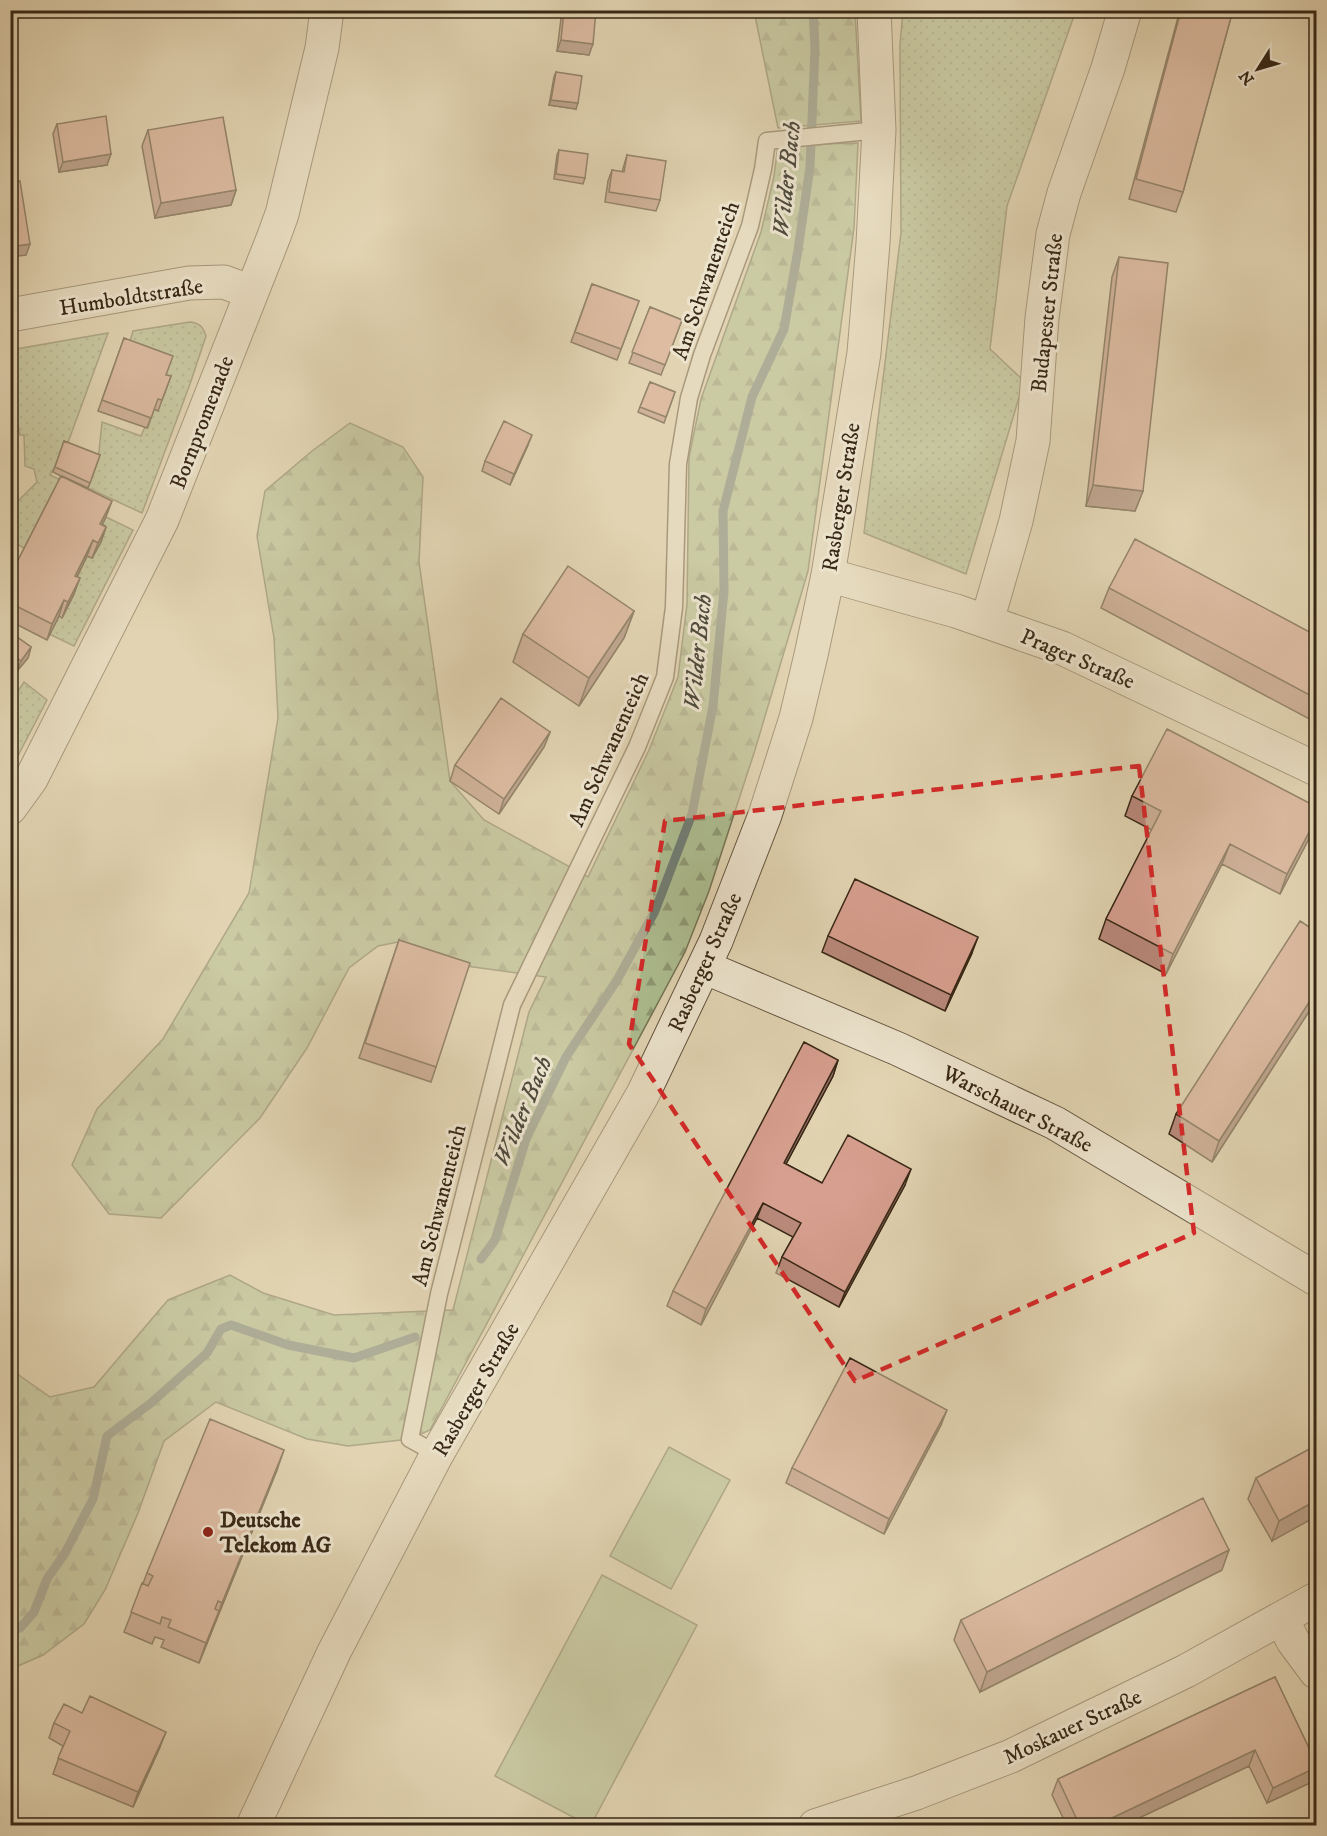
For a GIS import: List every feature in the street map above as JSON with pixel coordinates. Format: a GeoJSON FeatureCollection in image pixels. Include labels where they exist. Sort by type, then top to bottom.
{"type":"FeatureCollection","features":[{"type":"Feature","properties":{"kind":"street","name":"Bornpromenade"},"geometry":{"type":"LineString","coordinates":[[10,808],[31,779],[153,540],[282,214],[322,48],[327,10]]}},
{"type":"Feature","properties":{"kind":"street","name":"Rasberger Straße"},"geometry":{"type":"LineString","coordinates":[[253,1826],[334,1652],[437,1454],[643,1094],[704,967],[753,848],[796,718],[828,575],[864,353],[879,130],[874,10]]}},
{"type":"Feature","properties":{"kind":"street","name":"Budapester Straße"},"geometry":{"type":"LineString","coordinates":[[987,621],[1016,521],[1033,441],[1042,318],[1053,234],[1125,10]]}},
{"type":"Feature","properties":{"kind":"street","name":"Humboldtstraße"},"geometry":{"type":"LineString","coordinates":[[10,315],[189,283],[224,282],[251,292]]}},
{"type":"Feature","properties":{"kind":"street","name":"Prager Straße"},"geometry":{"type":"LineString","coordinates":[[828,575],[987,621],[1062,648],[1317,769]]}},
{"type":"Feature","properties":{"kind":"street","name":"Warschauer Straße"},"geometry":{"type":"LineString","coordinates":[[704,967],[898,1049],[1055,1123],[1317,1279]]}},
{"type":"Feature","properties":{"kind":"street","name":"Moskauer Straße"},"geometry":{"type":"LineString","coordinates":[[815,1826],[916,1793],[1011,1756],[1176,1676],[1317,1599]]}},
{"type":"Feature","properties":{"kind":"street"},"geometry":{"type":"LineString","coordinates":[[1282,1619],[1293,1641],[1317,1672]]}},
{"type":"Feature","properties":{"kind":"lane","name":"Am Schwanenteich"},"geometry":{"type":"LineString","coordinates":[[437,1454],[410,1440],[439,1294],[512,1005],[637,747],[665,677],[674,607],[678,464],[689,398],[702,355],[750,226],[767,141],[879,130]]}},
{"type":"Feature","properties":{"kind":"highlighted area"},"geometry":{"type":"Polygon","coordinates":[[[1139,766],[1194,1233],[855,1381],[629,1044],[665,821],[1139,766]]]}},
{"type":"Feature","properties":{"kind":"green space"},"geometry":{"type":"Polygon","coordinates":[[[754,11],[855,11],[861,121],[778,128],[754,11]]]}},
{"type":"Feature","properties":{"kind":"green space"},"geometry":{"type":"Polygon","coordinates":[[[903,11],[1087,11],[1075,13],[1007,206],[990,349],[1024,381],[966,574],[864,533],[901,233],[900,44],[903,11]]]}},
{"type":"Feature","properties":{"kind":"green space"},"geometry":{"type":"Polygon","coordinates":[[[858,143],[854,228],[808,571],[755,750],[709,891],[685,952],[430,1430],[410,1439],[348,1446],[307,1439],[216,1402],[164,1441],[138,1513],[105,1590],[84,1624],[43,1655],[11,1669],[10,1369],[50,1397],[94,1387],[168,1300],[230,1275],[263,1293],[334,1315],[453,1310],[529,1012],[546,977],[466,966],[403,941],[378,946],[349,968],[307,1048],[260,1118],[161,1218],[109,1214],[72,1165],[97,1109],[163,1039],[249,893],[278,718],[274,638],[257,536],[265,491],[312,451],[350,423],[403,447],[423,477],[419,562],[450,781],[484,820],[588,877],[649,750],[678,677],[687,604],[689,457],[701,399],[761,232],[774,176],[778,145],[858,143]]]}},
{"type":"Feature","properties":{"kind":"green space"},"geometry":{"type":"Polygon","coordinates":[[[190,322],[201,326],[206,336],[142,513],[88,488],[98,461],[102,422],[141,436],[145,427],[148,428],[154,409],[158,410],[127,351],[133,331],[190,322]]]}},
{"type":"Feature","properties":{"kind":"green space"},"geometry":{"type":"Polygon","coordinates":[[[108,333],[66,448],[50,475],[63,481],[26,549],[11,541],[11,532],[18,516],[11,512],[11,508],[37,482],[34,469],[25,466],[24,435],[20,435],[18,425],[11,426],[11,350],[108,333]]]}},
{"type":"Feature","properties":{"kind":"green space"},"geometry":{"type":"Polygon","coordinates":[[[106,517],[133,530],[74,646],[49,634],[59,616],[62,617],[74,594],[70,591],[87,556],[93,558],[95,539],[106,517]]]}},
{"type":"Feature","properties":{"kind":"green space"},"geometry":{"type":"Polygon","coordinates":[[[24,682],[47,700],[11,769],[11,702],[24,682]]]}},
{"type":"Feature","properties":{"kind":"green space"},"geometry":{"type":"Polygon","coordinates":[[[669,1447],[730,1480],[671,1589],[610,1556],[669,1447]]]}},
{"type":"Feature","properties":{"kind":"green space"},"geometry":{"type":"Polygon","coordinates":[[[602,1575],[697,1625],[591,1825],[588,1825],[495,1776],[602,1575]]]}},
{"type":"Feature","properties":{"kind":"building"},"geometry":{"type":"Polygon","coordinates":[[[564,10],[596,10],[593,44],[561,40],[564,10]]]}},
{"type":"Feature","properties":{"kind":"building"},"geometry":{"type":"Polygon","coordinates":[[[1181,10],[1233,10],[1183,192],[1136,179],[1181,10]]]}},
{"type":"Feature","properties":{"kind":"building"},"geometry":{"type":"Polygon","coordinates":[[[556,72],[582,76],[578,103],[551,100],[556,72]]]}},
{"type":"Feature","properties":{"kind":"building"},"geometry":{"type":"Polygon","coordinates":[[[106,116],[111,154],[63,162],[57,124],[106,116]]]}},
{"type":"Feature","properties":{"kind":"building"},"geometry":{"type":"Polygon","coordinates":[[[223,117],[236,190],[161,203],[148,130],[223,117]]]}},
{"type":"Feature","properties":{"kind":"building"},"geometry":{"type":"Polygon","coordinates":[[[559,150],[588,154],[585,178],[556,174],[559,150]]]}},
{"type":"Feature","properties":{"kind":"building"},"geometry":{"type":"Polygon","coordinates":[[[627,155],[666,161],[660,200],[609,192],[612,170],[624,172],[627,155]]]}},
{"type":"Feature","properties":{"kind":"building"},"geometry":{"type":"Polygon","coordinates":[[[20,181],[30,244],[10,247],[10,182],[20,181]]]}},
{"type":"Feature","properties":{"kind":"building"},"geometry":{"type":"Polygon","coordinates":[[[1119,257],[1168,263],[1143,491],[1093,485],[1119,257]]]}},
{"type":"Feature","properties":{"kind":"building"},"geometry":{"type":"Polygon","coordinates":[[[592,284],[639,301],[621,349],[575,332],[592,284]]]}},
{"type":"Feature","properties":{"kind":"building"},"geometry":{"type":"Polygon","coordinates":[[[650,307],[682,320],[665,365],[632,352],[650,307]]]}},
{"type":"Feature","properties":{"kind":"building"},"geometry":{"type":"Polygon","coordinates":[[[124,338],[173,356],[166,375],[171,376],[162,400],[158,399],[151,418],[102,400],[124,338]]]}},
{"type":"Feature","properties":{"kind":"building"},"geometry":{"type":"Polygon","coordinates":[[[650,382],[675,392],[666,417],[640,407],[650,382]]]}},
{"type":"Feature","properties":{"kind":"building"},"geometry":{"type":"Polygon","coordinates":[[[504,421],[532,435],[514,474],[485,461],[504,421]]]}},
{"type":"Feature","properties":{"kind":"building"},"geometry":{"type":"Polygon","coordinates":[[[64,441],[100,455],[90,483],[55,467],[64,441]]]}},
{"type":"Feature","properties":{"kind":"building"},"geometry":{"type":"Polygon","coordinates":[[[61,476],[112,501],[100,524],[106,527],[98,543],[93,540],[75,576],[80,578],[68,602],[64,600],[52,624],[10,603],[10,576],[61,476]]]}},
{"type":"Feature","properties":{"kind":"building"},"geometry":{"type":"Polygon","coordinates":[[[1135,539],[1317,636],[1317,699],[1109,588],[1135,539]]]}},
{"type":"Feature","properties":{"kind":"building"},"geometry":{"type":"Polygon","coordinates":[[[568,566],[634,611],[589,678],[523,634],[568,566]]]}},
{"type":"Feature","properties":{"kind":"building"},"geometry":{"type":"Polygon","coordinates":[[[10,632],[31,647],[21,661],[18,659],[10,668],[10,632]]]}},
{"type":"Feature","properties":{"kind":"building"},"geometry":{"type":"Polygon","coordinates":[[[501,698],[550,732],[504,799],[455,765],[501,698]]]}},
{"type":"Feature","properties":{"kind":"building"},"geometry":{"type":"Polygon","coordinates":[[[1167,729],[1317,807],[1317,817],[1287,874],[1230,844],[1173,954],[1106,919],[1161,811],[1132,796],[1167,729]]]}},
{"type":"Feature","properties":{"kind":"building"},"geometry":{"type":"Polygon","coordinates":[[[855,879],[978,937],[951,995],[828,936],[855,879]]]}},
{"type":"Feature","properties":{"kind":"building"},"geometry":{"type":"Polygon","coordinates":[[[1300,921],[1317,932],[1317,990],[1219,1141],[1176,1114],[1300,921]]]}},
{"type":"Feature","properties":{"kind":"building"},"geometry":{"type":"Polygon","coordinates":[[[399,940],[470,963],[436,1067],[365,1043],[399,940]]]}},
{"type":"Feature","properties":{"kind":"building"},"geometry":{"type":"Polygon","coordinates":[[[804,1042],[838,1060],[784,1163],[822,1183],[848,1135],[911,1169],[845,1292],[782,1257],[801,1223],[763,1203],[706,1309],[673,1291],[804,1042]]]}},
{"type":"Feature","properties":{"kind":"building"},"geometry":{"type":"Polygon","coordinates":[[[850,1358],[947,1410],[889,1519],[792,1468],[850,1358]]]}},
{"type":"Feature","properties":{"kind":"building","name":"Deutsche Telekom AG"},"geometry":{"type":"Polygon","coordinates":[[[210,1419],[284,1450],[222,1603],[218,1601],[215,1609],[219,1611],[206,1643],[168,1627],[171,1620],[162,1617],[160,1624],[131,1612],[142,1583],[148,1586],[153,1576],[147,1573],[210,1419]]]}},
{"type":"Feature","properties":{"kind":"building"},"geometry":{"type":"Polygon","coordinates":[[[1317,1445],[1317,1500],[1279,1521],[1256,1478],[1317,1445]]]}},
{"type":"Feature","properties":{"kind":"building"},"geometry":{"type":"Polygon","coordinates":[[[1203,1498],[1229,1550],[987,1672],[961,1620],[1203,1498]]]}},
{"type":"Feature","properties":{"kind":"building"},"geometry":{"type":"Polygon","coordinates":[[[1275,1677],[1317,1767],[1273,1788],[1255,1750],[1095,1826],[1080,1826],[1058,1779],[1275,1677]]]}},
{"type":"Feature","properties":{"kind":"building"},"geometry":{"type":"Polygon","coordinates":[[[90,1696],[166,1732],[138,1792],[58,1758],[70,1731],[54,1723],[64,1704],[82,1713],[90,1696]]]}},
{"type":"Feature","properties":{"kind":"waterway","name":"Wilder Bach"},"geometry":{"type":"LineString","coordinates":[[481,1259],[495,1240],[526,1139],[566,1057],[617,980],[655,911],[692,814],[713,706],[724,591],[723,511],[752,397],[784,329],[798,250],[810,167],[815,48],[813,10]]}},
{"type":"Feature","properties":{"kind":"waterway","name":"Wilder Bach"},"geometry":{"type":"LineString","coordinates":[[10,1631],[20,1628],[34,1612],[47,1579],[65,1553],[93,1499],[107,1436],[151,1403],[207,1353],[221,1329],[231,1325],[288,1345],[354,1358],[415,1337]]}},
{"type":"Feature","properties":{"kind":"place","name":"Deutsche Telekom AG"},"geometry":{"type":"Point","coordinates":[208,1532]}}]}
